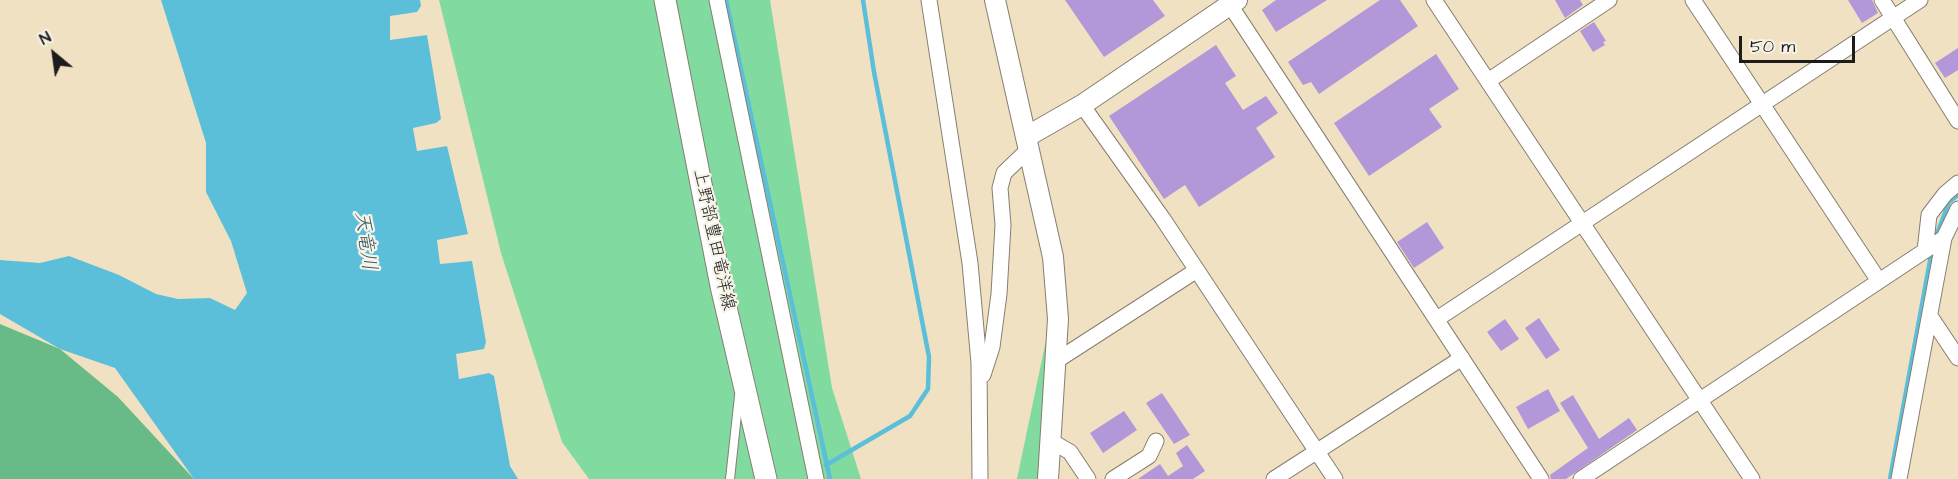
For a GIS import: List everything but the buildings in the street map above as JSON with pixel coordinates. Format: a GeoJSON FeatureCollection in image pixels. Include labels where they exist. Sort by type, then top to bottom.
{"type":"FeatureCollection","features":[{"type":"Feature","properties":{"kind":"main road","name":"上野部豊田竜洋線"},"geometry":{"type":"LineString","coordinates":[[665,0],[721,286],[766,479]]}},
{"type":"Feature","properties":{"kind":"street"},"geometry":{"type":"LineString","coordinates":[[717,0],[816,479]]}},
{"type":"Feature","properties":{"kind":"street"},"geometry":{"type":"LineString","coordinates":[[928,0],[970,263],[980,386],[980,479]]}},
{"type":"Feature","properties":{"kind":"street"},"geometry":{"type":"LineString","coordinates":[[995,0],[1053,257],[1058,319],[1048,479]]}},
{"type":"Feature","properties":{"kind":"street"},"geometry":{"type":"LineString","coordinates":[[1434,0],[1752,479]]}},
{"type":"Feature","properties":{"kind":"street"},"geometry":{"type":"LineString","coordinates":[[1488,81],[1609,0]]}},
{"type":"Feature","properties":{"kind":"street"},"geometry":{"type":"LineString","coordinates":[[1693,0],[1879,282]]}},
{"type":"Feature","properties":{"kind":"street"},"geometry":{"type":"LineString","coordinates":[[1882,0],[1958,121]]}},
{"type":"Feature","properties":{"kind":"street"},"geometry":{"type":"LineString","coordinates":[[1437,319],[1920,0]]}},
{"type":"Feature","properties":{"kind":"street"},"geometry":{"type":"LineString","coordinates":[[980,386],[992,347],[999,294],[1003,225],[1000,188],[1004,173],[1028,143],[1234,2],[1541,479]]}},
{"type":"Feature","properties":{"kind":"street"},"geometry":{"type":"LineString","coordinates":[[1082,105],[1197,270],[1335,479]]}},
{"type":"Feature","properties":{"kind":"street"},"geometry":{"type":"LineString","coordinates":[[1899,479],[1930,316],[1933,245],[1929,215],[1945,194],[1958,183]]}},
{"type":"Feature","properties":{"kind":"street"},"geometry":{"type":"LineString","coordinates":[[1581,479],[1933,245],[1958,208]]}},
{"type":"Feature","properties":{"kind":"street"},"geometry":{"type":"LineString","coordinates":[[1056,361],[1197,270]]}},
{"type":"Feature","properties":{"kind":"street"},"geometry":{"type":"LineString","coordinates":[[1930,316],[1958,358]]}},
{"type":"Feature","properties":{"kind":"street"},"geometry":{"type":"LineString","coordinates":[[1274,479],[1462,358]]}},
{"type":"Feature","properties":{"kind":"street"},"geometry":{"type":"LineString","coordinates":[[1051,441],[1070,452],[1088,479]]}},
{"type":"Feature","properties":{"kind":"street"},"geometry":{"type":"LineString","coordinates":[[1113,479],[1149,456],[1156,441]]}},
{"type":"Feature","properties":{"kind":"lane"},"geometry":{"type":"LineString","coordinates":[[730,479],[741,371]]}},
{"type":"Feature","properties":{"kind":"green space"},"geometry":{"type":"Polygon","coordinates":[[[439,0],[770,0],[832,388],[861,479],[589,479],[562,442],[501,253],[439,0]]]}},
{"type":"Feature","properties":{"kind":"green space"},"geometry":{"type":"Polygon","coordinates":[[[0,324],[60,349],[118,397],[194,479],[0,479],[0,324]]]}},
{"type":"Feature","properties":{"kind":"green space"},"geometry":{"type":"Polygon","coordinates":[[[1046,340],[1043,479],[1017,479],[1046,340]]]}},
{"type":"Feature","properties":{"kind":"water","name":"天竜川"},"geometry":{"type":"Polygon","coordinates":[[[161,0],[420,0],[421,6],[417,12],[390,16],[390,40],[427,35],[441,119],[436,123],[413,128],[417,151],[447,146],[468,234],[437,240],[440,264],[472,261],[486,342],[484,349],[456,354],[459,379],[489,373],[494,376],[510,466],[518,479],[194,479],[115,368],[60,349],[0,314],[0,260],[40,263],[69,256],[119,275],[156,294],[178,299],[210,298],[235,310],[247,293],[231,241],[206,192],[206,143],[161,0]]]}},
{"type":"Feature","properties":{"kind":"waterway"},"geometry":{"type":"LineString","coordinates":[[726,0],[830,479]]}},
{"type":"Feature","properties":{"kind":"waterway"},"geometry":{"type":"LineString","coordinates":[[826,465],[910,416],[928,389],[929,357],[874,72],[863,0]]}},
{"type":"Feature","properties":{"kind":"waterway"},"geometry":{"type":"LineString","coordinates":[[1935,239],[1949,202],[1958,195]]}},
{"type":"Feature","properties":{"kind":"waterway"},"geometry":{"type":"LineString","coordinates":[[1890,479],[1932,250]]}}]}
